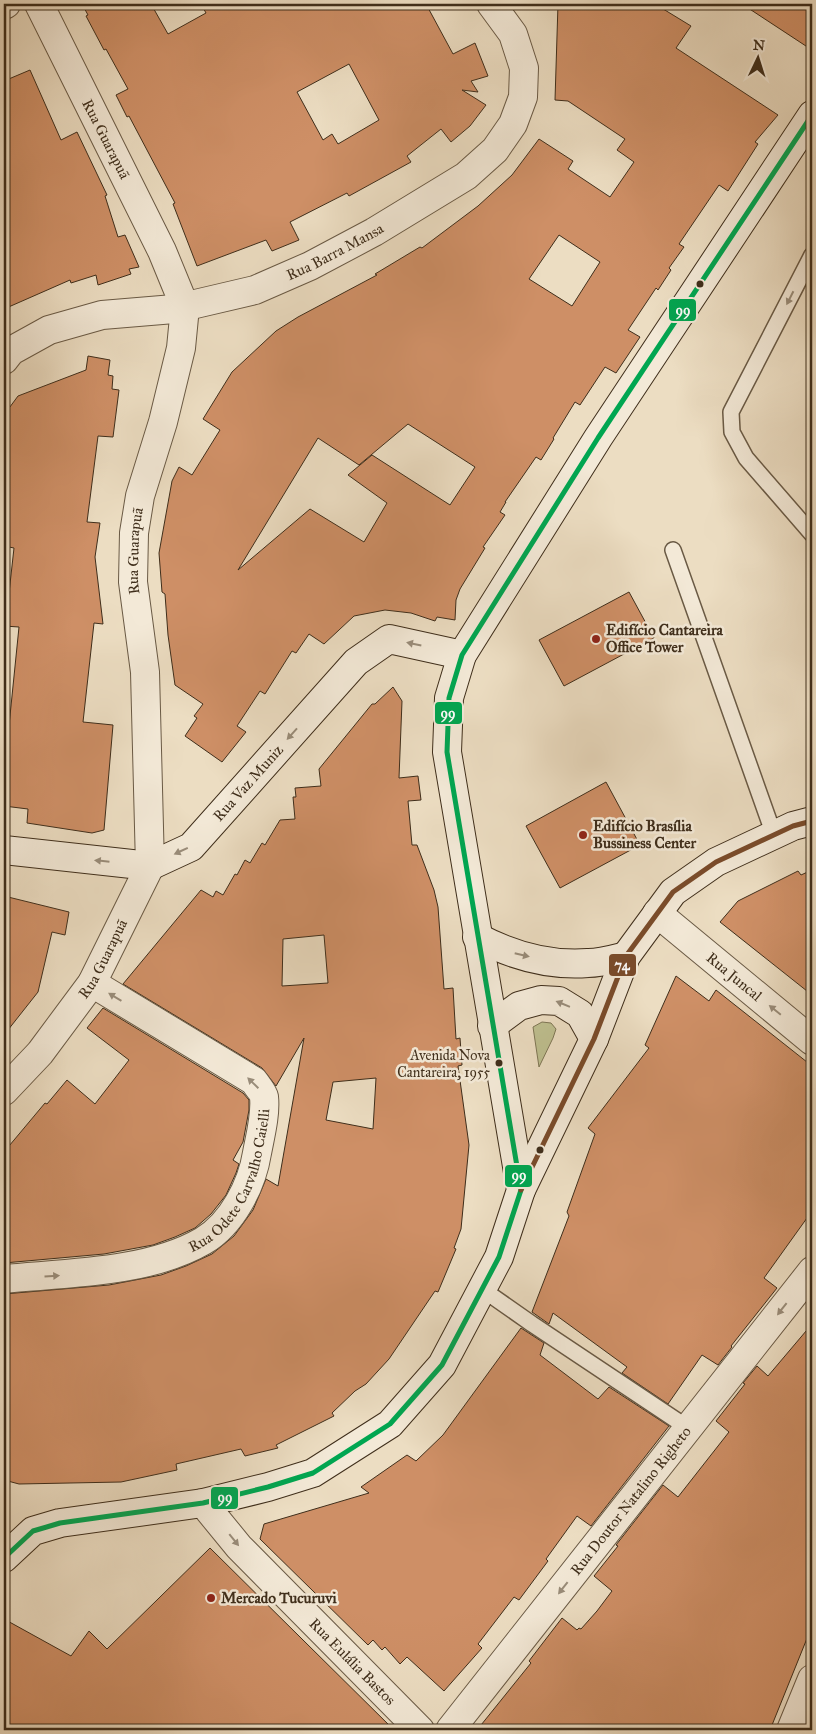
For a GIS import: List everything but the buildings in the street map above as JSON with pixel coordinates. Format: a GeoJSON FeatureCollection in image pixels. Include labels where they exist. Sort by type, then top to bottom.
{"type":"FeatureCollection","features":[{"type":"Feature","properties":{"kind":"street","name":"Rua Guarapuã"},"geometry":{"type":"LineString","coordinates":[[4,1091],[40,1053],[92,982],[150,866],[145,672],[133,582],[134,533],[140,496],[163,422],[181,348],[184,306],[162,251],[39,4]]}},
{"type":"Feature","properties":{"kind":"street","name":"Rua Barra Mansa"},"geometry":{"type":"LineString","coordinates":[[4,360],[11,352],[49,330],[102,315],[174,310],[255,290],[310,266],[374,232],[458,181],[495,150],[513,124],[523,97],[524,68],[513,34],[491,4]]}},
{"type":"Feature","properties":{"kind":"street"},"geometry":{"type":"LineString","coordinates":[[520,1190],[447,752],[449,698],[462,655],[598,438],[812,115]]}},
{"type":"Feature","properties":{"kind":"street","name":"Rua Vaz Muniz"},"geometry":{"type":"LineString","coordinates":[[150,866],[191,847],[356,662],[389,639],[462,655]]}},
{"type":"Feature","properties":{"kind":"street"},"geometry":{"type":"LineString","coordinates":[[8,1547],[33,1531],[60,1523],[203,1503],[268,1487],[312,1473],[390,1424],[442,1365],[499,1257],[520,1190],[594,1039],[626,956],[673,892],[716,862],[793,826],[812,821]]}},
{"type":"Feature","properties":{"kind":"street"},"geometry":{"type":"LineString","coordinates":[[4,850],[150,866]]}},
{"type":"Feature","properties":{"kind":"street","name":"Rua Juncal"},"geometry":{"type":"LineString","coordinates":[[657,913],[812,1041]]}},
{"type":"Feature","properties":{"kind":"street"},"geometry":{"type":"LineString","coordinates":[[477,937],[499,949],[557,963],[589,964],[626,956]]}},
{"type":"Feature","properties":{"kind":"street","name":"Rua Odete Carvalho Caielli"},"geometry":{"type":"LineString","coordinates":[[4,1280],[87,1273],[147,1262],[180,1252],[204,1241],[221,1227],[245,1195],[255,1166],[264,1096],[254,1081],[92,982]]}},
{"type":"Feature","properties":{"kind":"street"},"geometry":{"type":"LineString","coordinates":[[492,1026],[519,1006],[541,1000],[559,1001],[580,1014],[594,1039]]}},
{"type":"Feature","properties":{"kind":"street","name":"Rua Doutor Natalino Righeto"},"geometry":{"type":"LineString","coordinates":[[450,1730],[812,1270]]}},
{"type":"Feature","properties":{"kind":"street","name":"Rua Eulália Bastos"},"geometry":{"type":"LineString","coordinates":[[203,1503],[239,1547],[420,1730]]}},
{"type":"Feature","properties":{"kind":"street"},"geometry":{"type":"LineString","coordinates":[[791,1730],[812,1678]]}},
{"type":"Feature","properties":{"kind":"lane"},"geometry":{"type":"LineString","coordinates":[[812,255],[731,412],[732,432],[746,458],[812,534]]}},
{"type":"Feature","properties":{"kind":"lane"},"geometry":{"type":"LineString","coordinates":[[672,550],[774,835]]}},
{"type":"Feature","properties":{"kind":"lane"},"geometry":{"type":"LineString","coordinates":[[482,1289],[688,1428]]}},
{"type":"Feature","properties":{"kind":"green space"},"geometry":{"type":"Polygon","coordinates":[[[542,1022],[551,1023],[556,1029],[539,1067],[533,1027],[542,1022]]]}},
{"type":"Feature","properties":{"kind":"transit line","name":"99"},"geometry":{"type":"LineString","coordinates":[[4,1558],[33,1531],[60,1523],[203,1503],[268,1487],[313,1473],[390,1424],[442,1365],[499,1257],[521,1190],[447,752],[449,698],[462,655],[598,438],[812,115]]}},
{"type":"Feature","properties":{"kind":"transit line","name":"74"},"geometry":{"type":"LineString","coordinates":[[521,1190],[594,1039],[626,956],[673,892],[716,862],[793,826],[812,821]]}},
{"type":"Feature","properties":{"kind":"place","name":"Edifício Cantareira Office Tower"},"geometry":{"type":"Point","coordinates":[596,639]}},
{"type":"Feature","properties":{"kind":"place","name":"Edifício Brasília Bussiness Center"},"geometry":{"type":"Point","coordinates":[583,835]}},
{"type":"Feature","properties":{"kind":"place","name":"Avenida Nova Cantareira, 1955"},"geometry":{"type":"Point","coordinates":[499,1063]}},
{"type":"Feature","properties":{"kind":"place","name":"Mercado Tucuruvi"},"geometry":{"type":"Point","coordinates":[211,1598]}}]}
